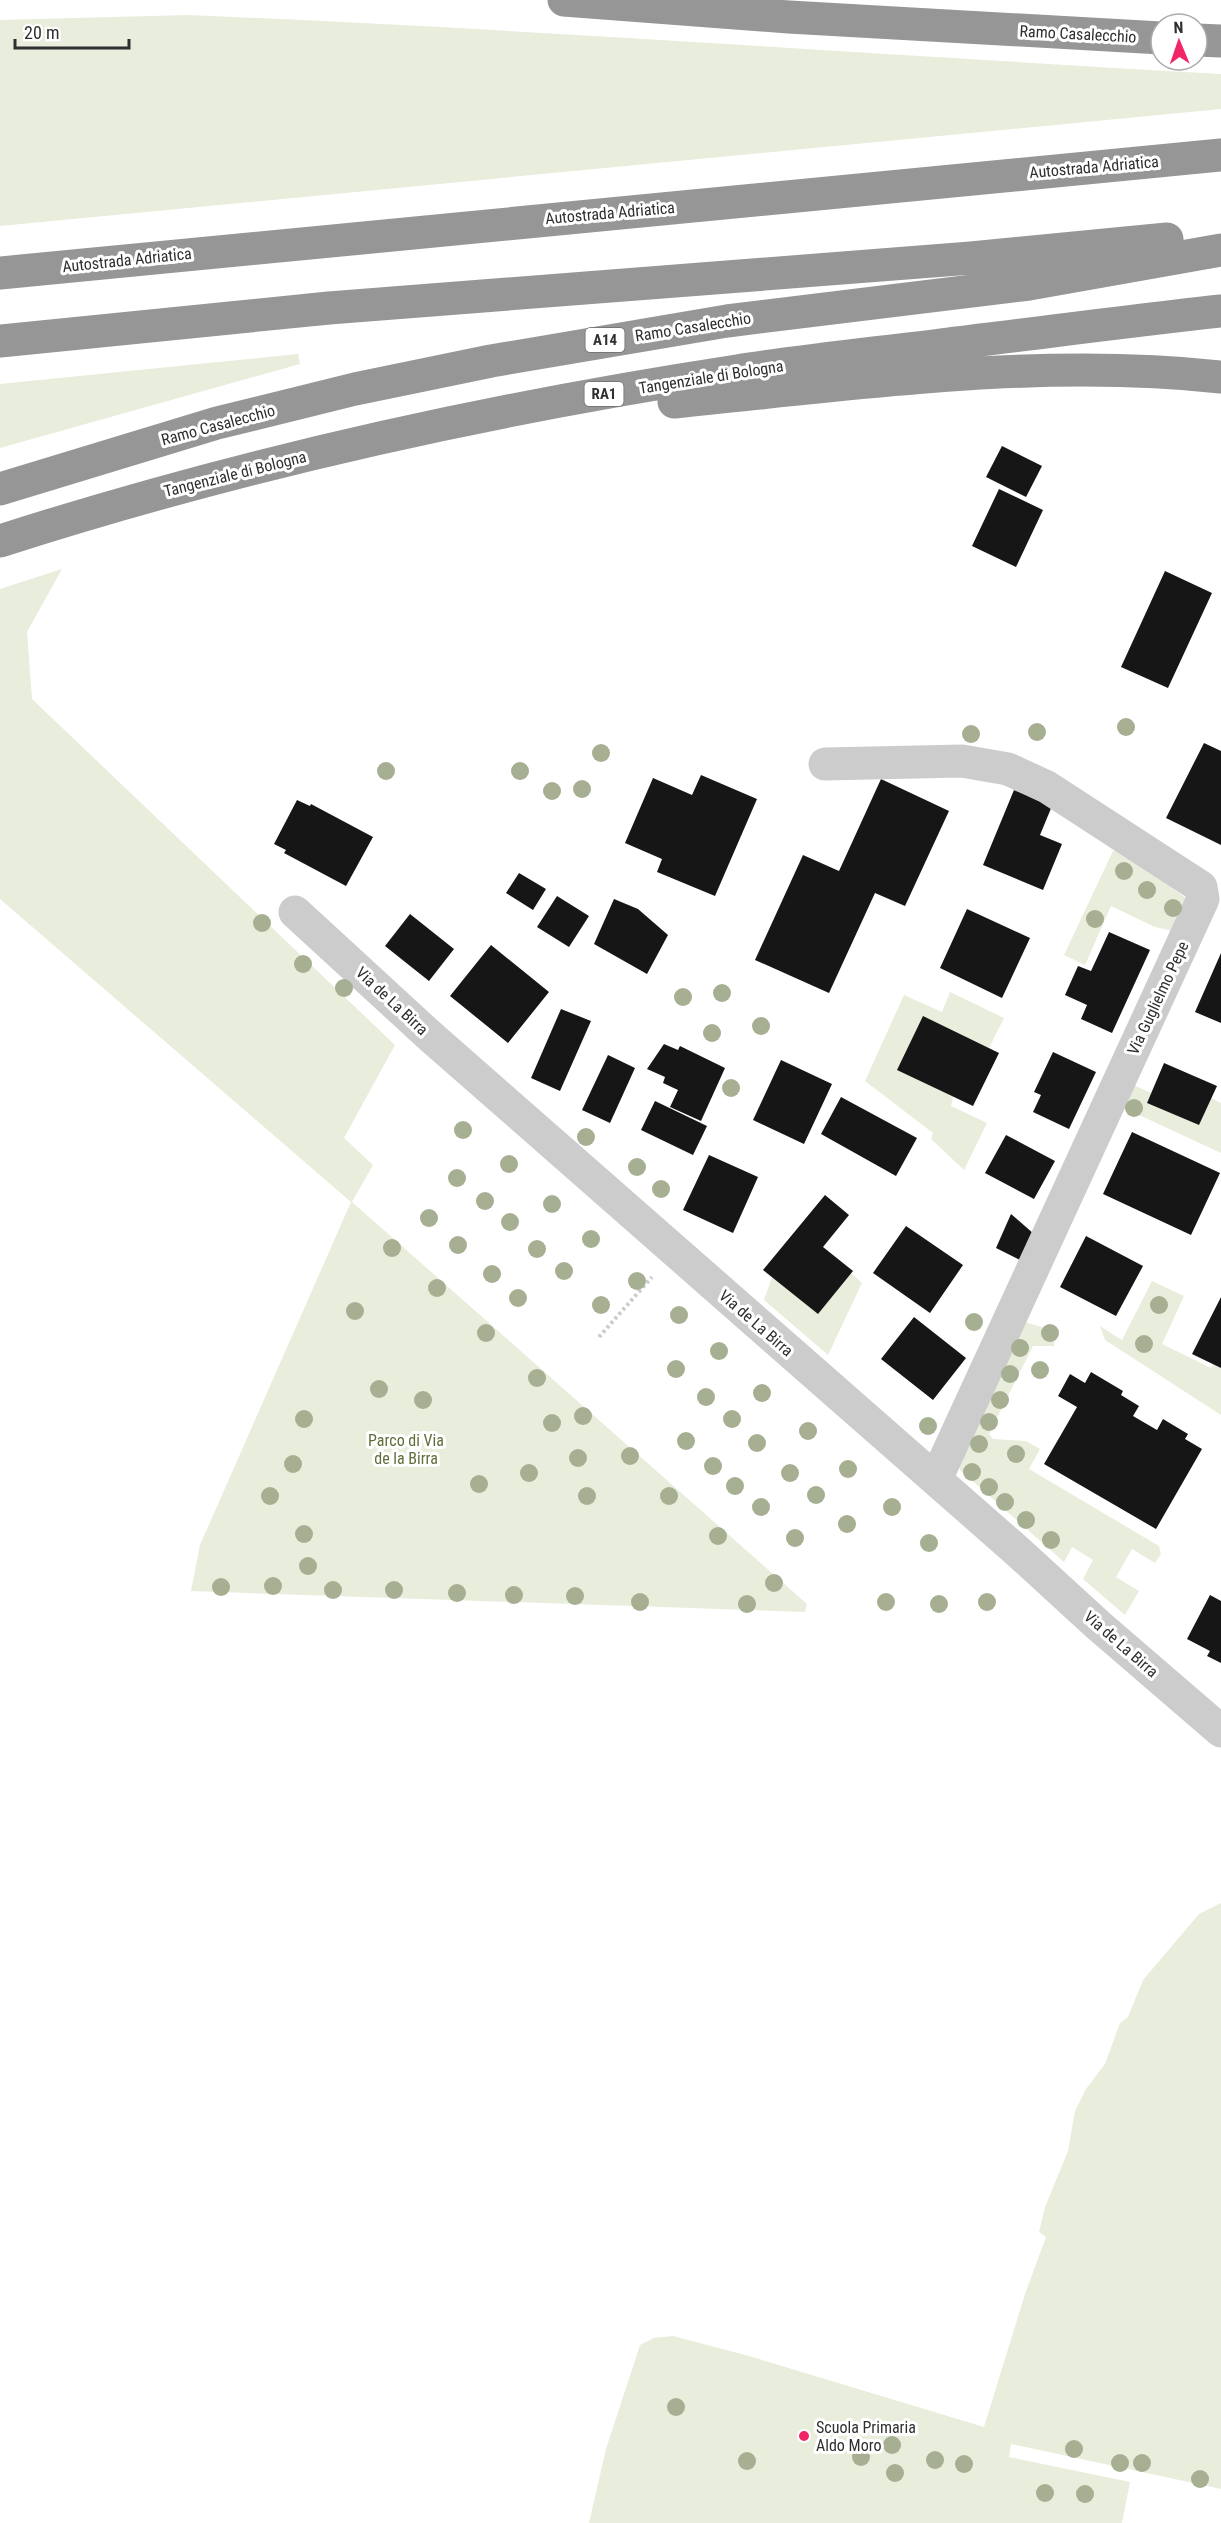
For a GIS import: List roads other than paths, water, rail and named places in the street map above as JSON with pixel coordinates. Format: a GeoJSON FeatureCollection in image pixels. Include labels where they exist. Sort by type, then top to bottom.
{"type":"FeatureCollection","features":[{"type":"Feature","properties":{"kind":"highway","name":"Ramo Casalecchio"},"geometry":{"type":"LineString","coordinates":[[564,0],[789,17],[1149,37]]}},
{"type":"Feature","properties":{"kind":"highway","name":"Autostrada Adriatica"},"geometry":{"type":"LineString","coordinates":[[0,273],[1221,155]]}},
{"type":"Feature","properties":{"kind":"highway"},"geometry":{"type":"LineString","coordinates":[[0,341],[329,308],[959,259],[1221,234]]}},
{"type":"Feature","properties":{"kind":"highway","name":"Ramo Casalecchio"},"geometry":{"type":"LineString","coordinates":[[0,489],[217,423],[355,389],[502,359],[738,319],[1029,284],[1221,250]]}},
{"type":"Feature","properties":{"kind":"highway","name":"Tangenziale di Bologna"},"geometry":{"type":"LineString","coordinates":[[0,541],[90,512],[203,480],[439,426],[738,371],[1221,311]]}},
{"type":"Feature","properties":{"kind":"highway"},"geometry":{"type":"LineString","coordinates":[[439,426],[924,377],[994,373],[1124,371],[1221,377]]}},
{"type":"Feature","properties":{"kind":"street","name":"Via Guglielmo Pepe"},"geometry":{"type":"LineString","coordinates":[[825,764],[962,761],[1008,769],[1047,787],[1201,887],[1203,899],[936,1479]]}},
{"type":"Feature","properties":{"kind":"street","name":"Via de La Birra"},"geometry":{"type":"LineString","coordinates":[[295,912],[439,1044],[1221,1731]]}},
{"type":"Feature","properties":{"kind":"place","name":"Scuola Primaria Aldo Moro"},"geometry":{"type":"Point","coordinates":[804,2436]}},
{"type":"Feature","properties":{"kind":"park label","name":"Parco di Via de la Birra"},"geometry":{"type":"Point","coordinates":[406,1449]}}]}
